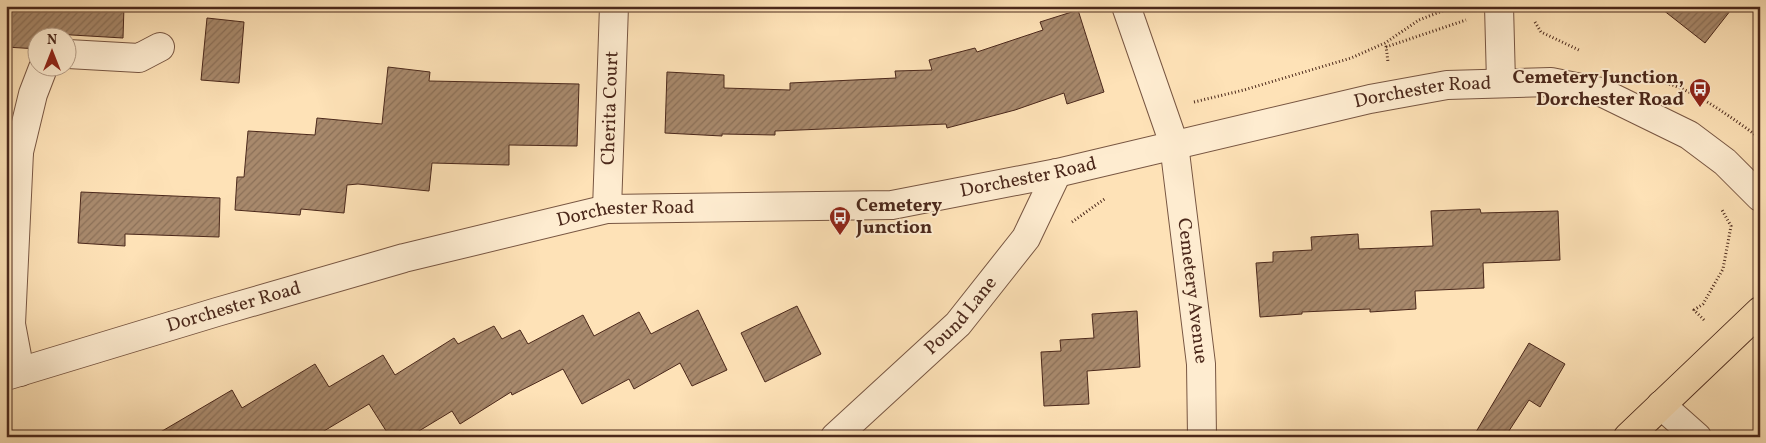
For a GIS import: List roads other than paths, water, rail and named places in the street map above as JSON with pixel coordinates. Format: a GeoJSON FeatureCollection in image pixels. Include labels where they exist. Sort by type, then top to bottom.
{"type":"FeatureCollection","features":[{"type":"Feature","properties":{"kind":"main road"},"geometry":{"type":"LineString","coordinates":[[1628,437],[1760,311]]}},
{"type":"Feature","properties":{"kind":"street","name":"Cherita Court"},"geometry":{"type":"LineString","coordinates":[[607,209],[614,6]]}},
{"type":"Feature","properties":{"kind":"street","name":"Cemetery Avenue"},"geometry":{"type":"LineString","coordinates":[[1126,6],[1174,144],[1201,364],[1202,437]]}},
{"type":"Feature","properties":{"kind":"street"},"geometry":{"type":"LineString","coordinates":[[1500,11],[1501,82]]}},
{"type":"Feature","properties":{"kind":"street"},"geometry":{"type":"LineString","coordinates":[[78,55],[139,58],[160,47]]}},
{"type":"Feature","properties":{"kind":"street"},"geometry":{"type":"LineString","coordinates":[[13,374],[11,324],[13,152],[39,78]]}},
{"type":"Feature","properties":{"kind":"street","name":"Dorchester Road"},"geometry":{"type":"LineString","coordinates":[[13,374],[404,258],[607,209],[892,205],[1057,173],[1174,144],[1446,84],[1551,82],[1601,92],[1690,135],[1724,162],[1760,197]]}},
{"type":"Feature","properties":{"kind":"street","name":"Pound Lane"},"geometry":{"type":"LineString","coordinates":[[835,437],[958,324],[1026,238],[1057,173]]}},
{"type":"Feature","properties":{"kind":"street"},"geometry":{"type":"LineString","coordinates":[[1661,405],[1697,437]]}},
{"type":"Feature","properties":{"kind":"place","name":"Cemetery Junction, Dorchester Road"},"geometry":{"type":"Point","coordinates":[1700,108]}},
{"type":"Feature","properties":{"kind":"place","name":"Cemetery Junction"},"geometry":{"type":"Point","coordinates":[840,236]}}]}
